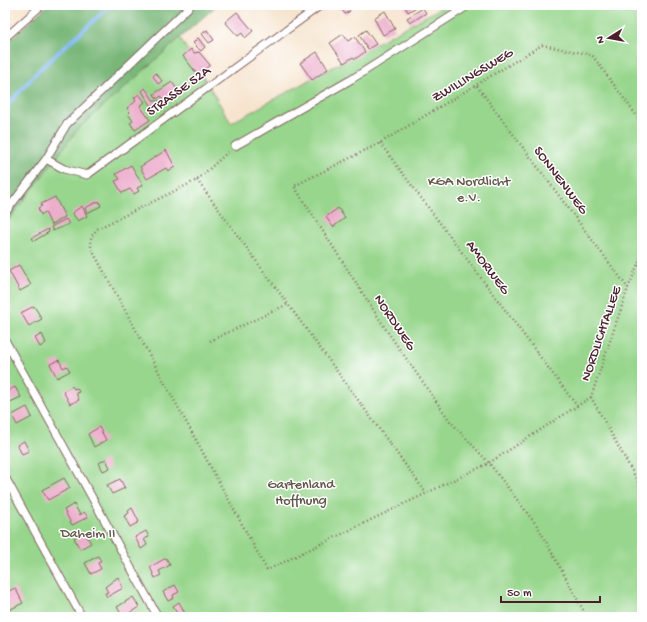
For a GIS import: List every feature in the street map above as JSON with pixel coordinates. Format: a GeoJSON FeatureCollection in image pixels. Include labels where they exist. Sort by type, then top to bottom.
{"type":"FeatureCollection","features":[{"type":"Feature","properties":{"kind":"lane"},"geometry":{"type":"LineString","coordinates":[[5,38],[42,5]]}},
{"type":"Feature","properties":{"kind":"lane"},"geometry":{"type":"LineString","coordinates":[[5,213],[46,159],[67,124],[191,5]]}},
{"type":"Feature","properties":{"kind":"lane","name":"STRASSE 52A"},"geometry":{"type":"LineString","coordinates":[[46,159],[64,169],[87,175],[321,5]]}},
{"type":"Feature","properties":{"kind":"lane"},"geometry":{"type":"LineString","coordinates":[[235,146],[352,79],[469,5]]}},
{"type":"Feature","properties":{"kind":"lane"},"geometry":{"type":"LineString","coordinates":[[5,340],[158,617]]}},
{"type":"Feature","properties":{"kind":"lane"},"geometry":{"type":"LineString","coordinates":[[5,477],[82,617]]}},
{"type":"Feature","properties":{"kind":"path"},"geometry":{"type":"LineString","coordinates":[[638,5],[642,13]]}},
{"type":"Feature","properties":{"kind":"path","name":"ZWILLINGSWEG"},"geometry":{"type":"LineString","coordinates":[[294,186],[380,143],[477,86],[542,44],[592,55],[642,123]]}},
{"type":"Feature","properties":{"kind":"path","name":"SONNENWEG"},"geometry":{"type":"LineString","coordinates":[[477,86],[628,288]]}},
{"type":"Feature","properties":{"kind":"path","name":"AMORWEG"},"geometry":{"type":"LineString","coordinates":[[380,143],[577,406]]}},
{"type":"Feature","properties":{"kind":"path"},"geometry":{"type":"LineString","coordinates":[[235,146],[197,180],[426,493]]}},
{"type":"Feature","properties":{"kind":"path","name":"NORDLICHTALLEE"},"geometry":{"type":"LineString","coordinates":[[197,180],[97,229],[91,237],[91,248],[267,570],[489,463],[591,397],[628,288],[642,254]]}},
{"type":"Feature","properties":{"kind":"path","name":"NORDWEG"},"geometry":{"type":"LineString","coordinates":[[294,186],[387,331],[450,421],[489,463],[538,527],[587,617]]}},
{"type":"Feature","properties":{"kind":"path"},"geometry":{"type":"LineString","coordinates":[[638,264],[642,271]]}},
{"type":"Feature","properties":{"kind":"path"},"geometry":{"type":"LineString","coordinates":[[210,341],[288,304]]}},
{"type":"Feature","properties":{"kind":"path"},"geometry":{"type":"LineString","coordinates":[[591,397],[642,489]]}},
{"type":"Feature","properties":{"kind":"green space"},"geometry":{"type":"Polygon","coordinates":[[[48,5],[217,5],[78,129],[5,225],[5,44],[48,5]]]}},
{"type":"Feature","properties":{"kind":"green space"},"geometry":{"type":"Polygon","coordinates":[[[446,5],[642,5],[642,617],[5,617],[5,225],[9,219],[78,129],[180,38],[231,123],[446,5]]]}},
{"type":"Feature","properties":{"kind":"building"},"geometry":{"type":"Polygon","coordinates":[[[338,5],[346,5],[350,11],[345,14],[338,5]]]}},
{"type":"Feature","properties":{"kind":"building"},"geometry":{"type":"Polygon","coordinates":[[[404,5],[420,5],[408,12],[404,5]]]}},
{"type":"Feature","properties":{"kind":"building"},"geometry":{"type":"Polygon","coordinates":[[[423,8],[426,13],[410,23],[407,18],[423,8]]]}},
{"type":"Feature","properties":{"kind":"building"},"geometry":{"type":"Polygon","coordinates":[[[385,11],[395,29],[383,35],[374,18],[385,11]]]}},
{"type":"Feature","properties":{"kind":"building"},"geometry":{"type":"Polygon","coordinates":[[[237,12],[253,31],[245,38],[242,33],[238,36],[225,22],[237,12]]]}},
{"type":"Feature","properties":{"kind":"building"},"geometry":{"type":"Polygon","coordinates":[[[207,30],[214,40],[209,43],[202,34],[207,30]]]}},
{"type":"Feature","properties":{"kind":"building"},"geometry":{"type":"Polygon","coordinates":[[[366,30],[376,44],[368,49],[359,35],[366,30]]]}},
{"type":"Feature","properties":{"kind":"building"},"geometry":{"type":"Polygon","coordinates":[[[343,34],[348,41],[355,37],[365,52],[355,59],[353,57],[344,63],[330,43],[343,34]]]}},
{"type":"Feature","properties":{"kind":"building"},"geometry":{"type":"Polygon","coordinates":[[[198,38],[205,47],[201,51],[193,43],[198,38]]]}},
{"type":"Feature","properties":{"kind":"building"},"geometry":{"type":"Polygon","coordinates":[[[191,49],[194,53],[199,52],[210,65],[198,75],[183,56],[191,49]]]}},
{"type":"Feature","properties":{"kind":"building"},"geometry":{"type":"Polygon","coordinates":[[[317,52],[328,69],[312,80],[300,63],[317,52]]]}},
{"type":"Feature","properties":{"kind":"building"},"geometry":{"type":"Polygon","coordinates":[[[156,73],[162,81],[158,84],[153,76],[156,73]]]}},
{"type":"Feature","properties":{"kind":"building"},"geometry":{"type":"Polygon","coordinates":[[[172,82],[180,94],[166,103],[161,96],[157,99],[154,94],[172,82]]]}},
{"type":"Feature","properties":{"kind":"building"},"geometry":{"type":"Polygon","coordinates":[[[145,88],[154,101],[160,101],[152,107],[142,91],[145,88]]]}},
{"type":"Feature","properties":{"kind":"building"},"geometry":{"type":"Polygon","coordinates":[[[139,94],[145,102],[140,106],[150,120],[135,130],[130,123],[133,121],[128,114],[130,112],[127,108],[136,101],[134,98],[139,94]]]}},
{"type":"Feature","properties":{"kind":"building"},"geometry":{"type":"Polygon","coordinates":[[[166,150],[175,167],[168,171],[166,168],[147,179],[140,167],[166,150]]]}},
{"type":"Feature","properties":{"kind":"building"},"geometry":{"type":"Polygon","coordinates":[[[131,165],[143,185],[137,188],[139,191],[134,194],[130,189],[122,193],[115,181],[120,179],[116,174],[131,165]]]}},
{"type":"Feature","properties":{"kind":"building"},"geometry":{"type":"Polygon","coordinates":[[[55,197],[65,217],[51,225],[45,212],[41,215],[38,208],[42,206],[41,204],[55,197]]]}},
{"type":"Feature","properties":{"kind":"building"},"geometry":{"type":"Polygon","coordinates":[[[99,201],[101,206],[87,213],[85,208],[99,201]]]}},
{"type":"Feature","properties":{"kind":"building"},"geometry":{"type":"Polygon","coordinates":[[[82,206],[87,216],[78,221],[72,213],[82,206]]]}},
{"type":"Feature","properties":{"kind":"building"},"geometry":{"type":"Polygon","coordinates":[[[338,208],[345,218],[333,227],[326,217],[338,208]]]}},
{"type":"Feature","properties":{"kind":"building"},"geometry":{"type":"Polygon","coordinates":[[[66,219],[69,224],[53,231],[51,227],[66,219]]]}},
{"type":"Feature","properties":{"kind":"building"},"geometry":{"type":"Polygon","coordinates":[[[48,229],[49,232],[34,241],[32,238],[48,229]]]}},
{"type":"Feature","properties":{"kind":"building"},"geometry":{"type":"Polygon","coordinates":[[[19,265],[31,285],[20,291],[9,271],[19,265]]]}},
{"type":"Feature","properties":{"kind":"building"},"geometry":{"type":"Polygon","coordinates":[[[34,306],[42,319],[29,326],[21,313],[34,306]]]}},
{"type":"Feature","properties":{"kind":"building"},"geometry":{"type":"Polygon","coordinates":[[[42,334],[46,343],[40,347],[35,338],[42,334]]]}},
{"type":"Feature","properties":{"kind":"building"},"geometry":{"type":"Polygon","coordinates":[[[59,360],[63,368],[67,366],[70,371],[57,378],[50,364],[59,360]]]}},
{"type":"Feature","properties":{"kind":"building"},"geometry":{"type":"Polygon","coordinates":[[[72,386],[74,389],[77,388],[79,392],[76,393],[79,400],[70,404],[63,391],[72,386]]]}},
{"type":"Feature","properties":{"kind":"building"},"geometry":{"type":"Polygon","coordinates":[[[15,387],[21,397],[6,404],[5,392],[15,387]]]}},
{"type":"Feature","properties":{"kind":"building"},"geometry":{"type":"Polygon","coordinates":[[[27,407],[32,417],[17,425],[12,415],[27,407]]]}},
{"type":"Feature","properties":{"kind":"building"},"geometry":{"type":"Polygon","coordinates":[[[99,427],[106,440],[94,447],[88,434],[99,427]]]}},
{"type":"Feature","properties":{"kind":"building"},"geometry":{"type":"Polygon","coordinates":[[[24,441],[29,451],[22,454],[17,445],[24,441]]]}},
{"type":"Feature","properties":{"kind":"building"},"geometry":{"type":"Polygon","coordinates":[[[106,459],[110,468],[103,471],[99,463],[106,459]]]}},
{"type":"Feature","properties":{"kind":"building"},"geometry":{"type":"Polygon","coordinates":[[[64,478],[70,488],[48,500],[42,490],[64,478]]]}},
{"type":"Feature","properties":{"kind":"building"},"geometry":{"type":"Polygon","coordinates":[[[120,479],[125,488],[112,494],[107,485],[120,479]]]}},
{"type":"Feature","properties":{"kind":"building"},"geometry":{"type":"Polygon","coordinates":[[[74,504],[80,515],[84,512],[88,517],[72,525],[64,510],[74,504]]]}},
{"type":"Feature","properties":{"kind":"building"},"geometry":{"type":"Polygon","coordinates":[[[132,508],[139,522],[130,527],[124,516],[129,513],[128,511],[132,508]]]}},
{"type":"Feature","properties":{"kind":"building"},"geometry":{"type":"Polygon","coordinates":[[[146,531],[149,537],[144,539],[147,545],[141,549],[135,537],[146,531]]]}},
{"type":"Feature","properties":{"kind":"building"},"geometry":{"type":"Polygon","coordinates":[[[84,532],[91,543],[80,549],[74,538],[84,532]]]}},
{"type":"Feature","properties":{"kind":"building"},"geometry":{"type":"Polygon","coordinates":[[[98,556],[101,561],[98,563],[101,569],[91,574],[85,563],[98,556]]]}},
{"type":"Feature","properties":{"kind":"building"},"geometry":{"type":"Polygon","coordinates":[[[166,558],[170,565],[159,571],[161,575],[155,578],[150,567],[166,558]]]}},
{"type":"Feature","properties":{"kind":"building"},"geometry":{"type":"Polygon","coordinates":[[[118,577],[123,588],[107,597],[105,593],[108,592],[105,587],[118,577]]]}},
{"type":"Feature","properties":{"kind":"building"},"geometry":{"type":"Polygon","coordinates":[[[175,585],[179,592],[173,595],[174,598],[168,601],[163,592],[175,585]]]}},
{"type":"Feature","properties":{"kind":"building"},"geometry":{"type":"Polygon","coordinates":[[[15,588],[23,603],[9,610],[5,603],[5,593],[15,588]]]}},
{"type":"Feature","properties":{"kind":"building"},"geometry":{"type":"Polygon","coordinates":[[[133,597],[139,607],[123,617],[117,607],[133,597]]]}},
{"type":"Feature","properties":{"kind":"building"},"geometry":{"type":"Polygon","coordinates":[[[179,602],[187,617],[179,617],[173,606],[179,602]]]}},
{"type":"Feature","properties":{"kind":"waterway"},"geometry":{"type":"LineString","coordinates":[[5,108],[39,70],[111,5]]}},
{"type":"Feature","properties":{"kind":"park label","name":"KGA Nordlicht e.V."},"geometry":{"type":"Point","coordinates":[469,190]}},
{"type":"Feature","properties":{"kind":"park label","name":"Gartenland Hoffnung"},"geometry":{"type":"Point","coordinates":[301,494]}},
{"type":"Feature","properties":{"kind":"park label","name":"Daheim II"},"geometry":{"type":"Point","coordinates":[88,534]}}]}
